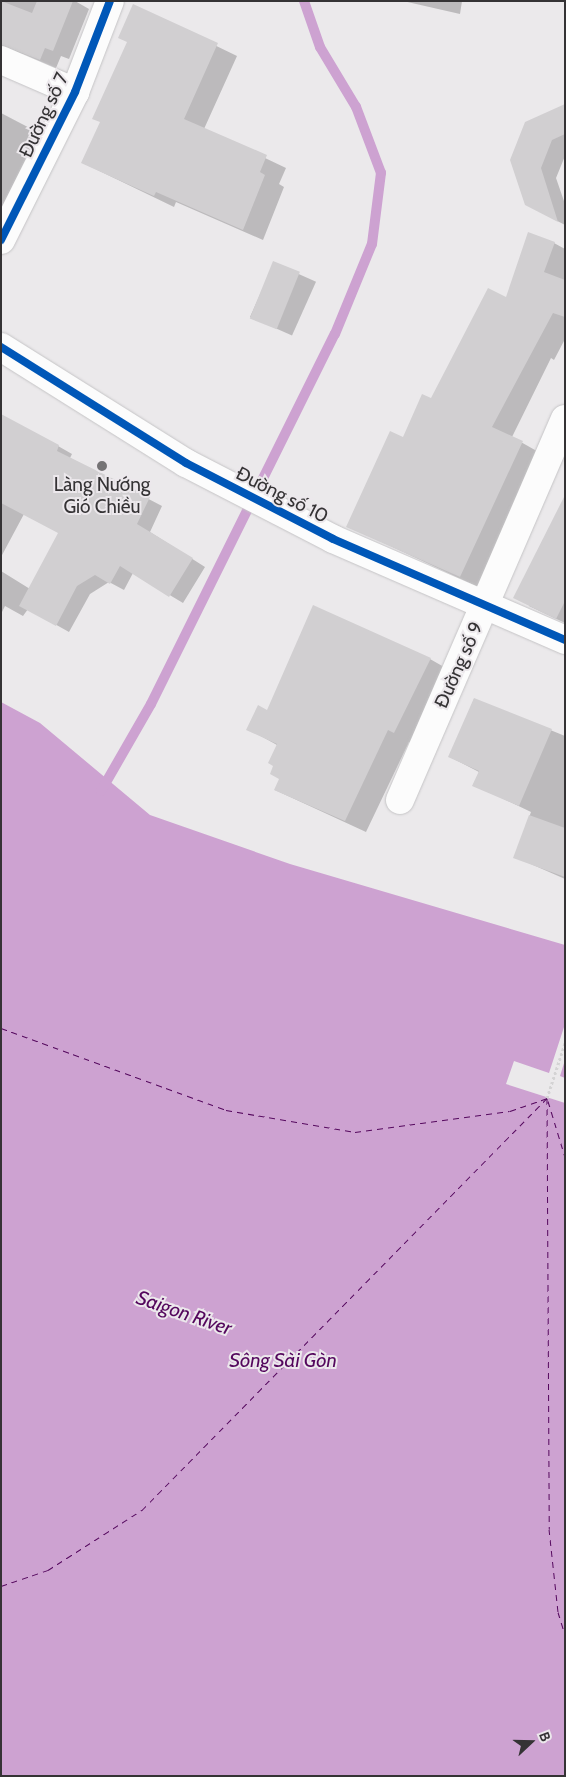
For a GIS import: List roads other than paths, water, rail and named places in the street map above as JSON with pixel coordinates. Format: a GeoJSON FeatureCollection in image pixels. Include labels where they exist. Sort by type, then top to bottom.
{"type":"FeatureCollection","features":[{"type":"Feature","properties":{"kind":"street","name":"Đường số 7"},"geometry":{"type":"LineString","coordinates":[[1,240],[75,92],[110,1]]}},
{"type":"Feature","properties":{"kind":"street"},"geometry":{"type":"LineString","coordinates":[[1,60],[75,92]]}},
{"type":"Feature","properties":{"kind":"street","name":"Đường số 10"},"geometry":{"type":"LineString","coordinates":[[1,347],[186,463],[333,539],[565,640]]}},
{"type":"Feature","properties":{"kind":"street","name":"Đường số 9"},"geometry":{"type":"LineString","coordinates":[[400,800],[565,419]]}},
{"type":"Feature","properties":{"kind":"water","name":"Sông Sài Gòn"},"geometry":{"type":"Polygon","coordinates":[[[1,702],[40,723],[150,815],[290,864],[565,945],[565,1776],[1,1776],[1,702]]]}},
{"type":"Feature","properties":{"kind":"waterway"},"geometry":{"type":"LineString","coordinates":[[101,791],[151,704],[335,334],[372,244],[381,173],[356,107],[320,47],[304,1]]}},
{"type":"Feature","properties":{"kind":"place","name":"Làng Nướng Gió Chiều"},"geometry":{"type":"Point","coordinates":[102,466]}},
{"type":"Feature","properties":{"kind":"water label","name":"Saigon River"},"geometry":{"type":"Point","coordinates":[184,1313]}}]}
